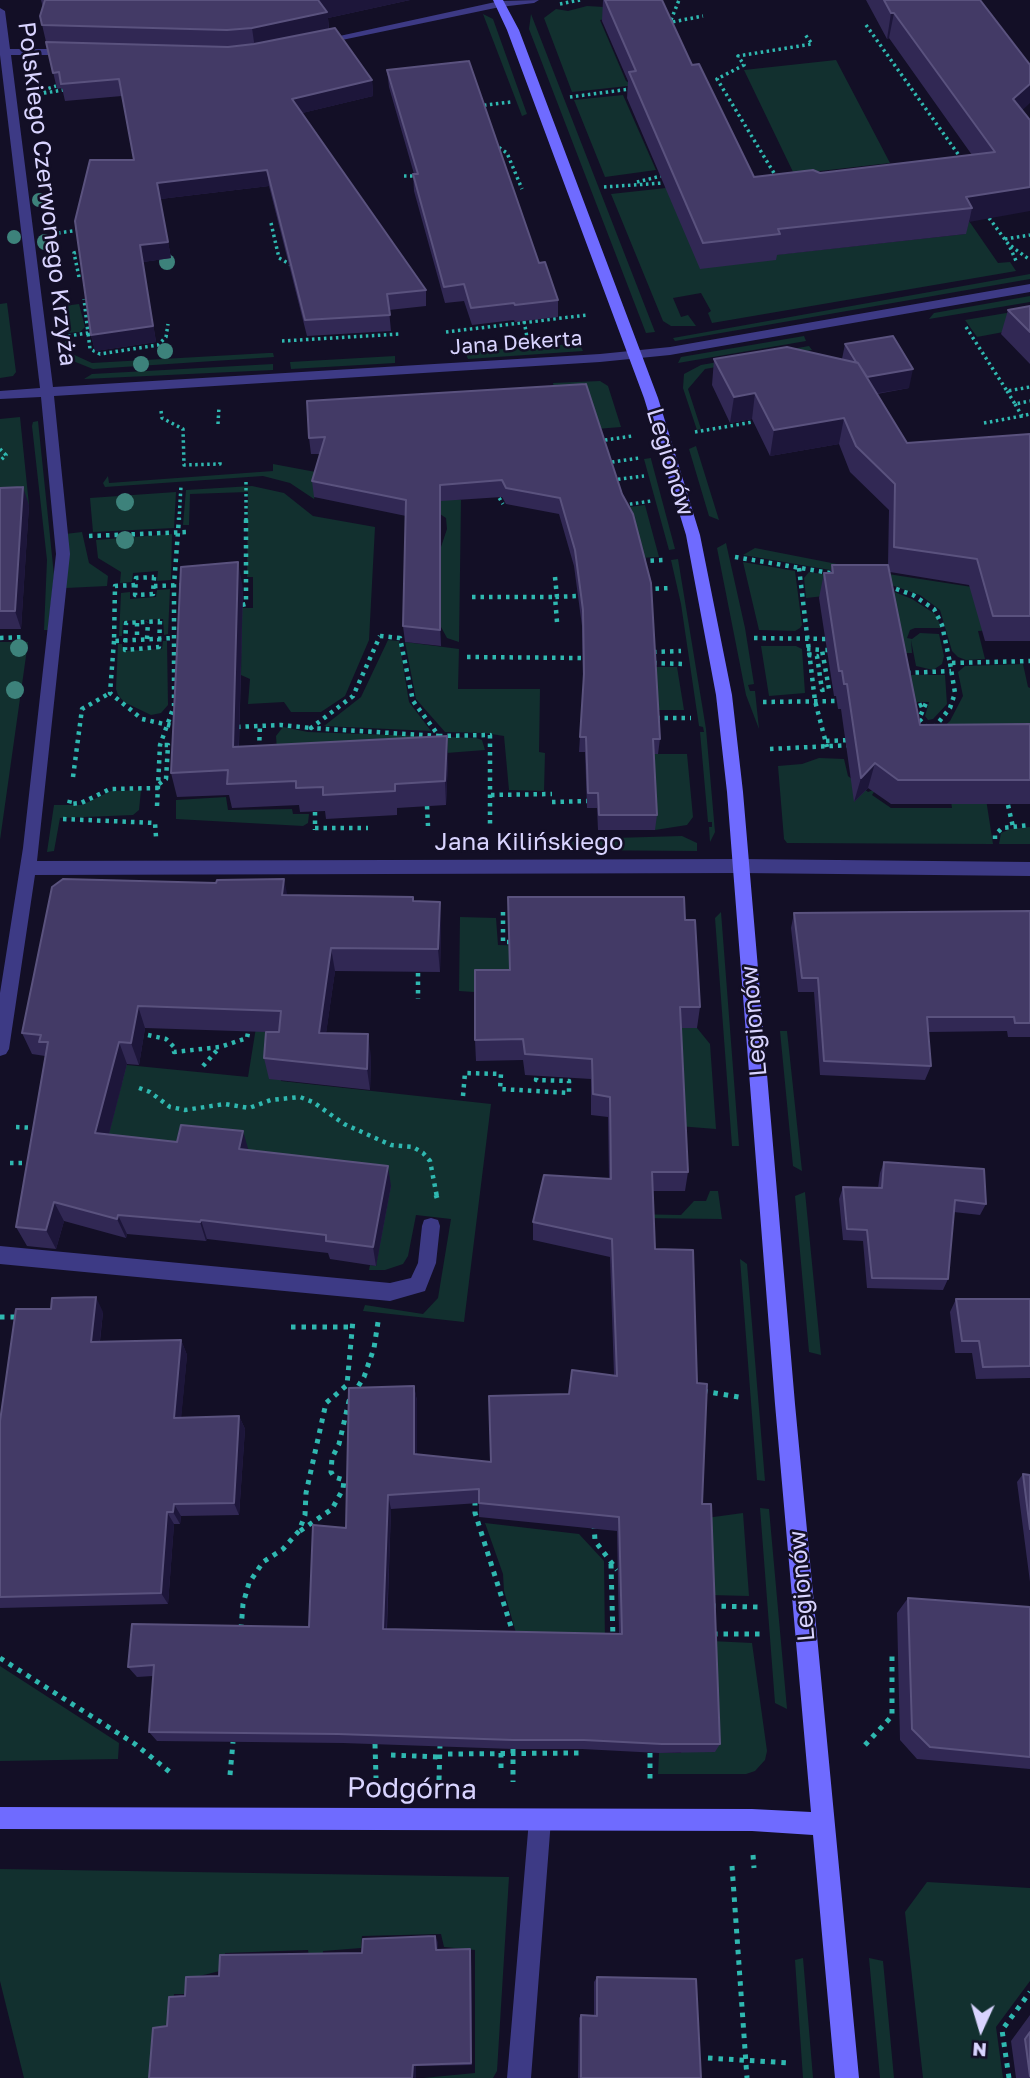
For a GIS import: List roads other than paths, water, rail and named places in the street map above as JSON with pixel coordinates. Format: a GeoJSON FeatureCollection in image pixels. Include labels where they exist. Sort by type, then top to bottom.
{"type":"FeatureCollection","features":[{"type":"Feature","properties":{"kind":"street"},"geometry":{"type":"LineString","coordinates":[[312,43],[499,2],[534,0]]}},
{"type":"Feature","properties":{"kind":"street","name":"Legionów"},"geometry":{"type":"LineString","coordinates":[[499,2],[513,30],[635,355],[678,485],[704,588],[726,707],[847,2078]]}},
{"type":"Feature","properties":{"kind":"street","name":"Polskiego Czerwonego Krzyża"},"geometry":{"type":"LineString","coordinates":[[0,11],[47,392],[63,554],[28,868],[8,949],[0,1049]]}},
{"type":"Feature","properties":{"kind":"street"},"geometry":{"type":"LineString","coordinates":[[3,52],[88,53]]}},
{"type":"Feature","properties":{"kind":"street","name":"Jana Dekerta"},"geometry":{"type":"LineString","coordinates":[[0,395],[635,355],[1030,288]]}},
{"type":"Feature","properties":{"kind":"street","name":"Jana Kilińskiego"},"geometry":{"type":"LineString","coordinates":[[28,868],[741,866],[1030,869]]}},
{"type":"Feature","properties":{"kind":"street"},"geometry":{"type":"LineString","coordinates":[[0,1255],[390,1292],[418,1285],[427,1263],[431,1226]]}},
{"type":"Feature","properties":{"kind":"street","name":"Podgórna"},"geometry":{"type":"LineString","coordinates":[[0,1818],[149,1816],[752,1820],[824,1824]]}},
{"type":"Feature","properties":{"kind":"street"},"geometry":{"type":"LineString","coordinates":[[519,2078],[540,1820]]}}]}
